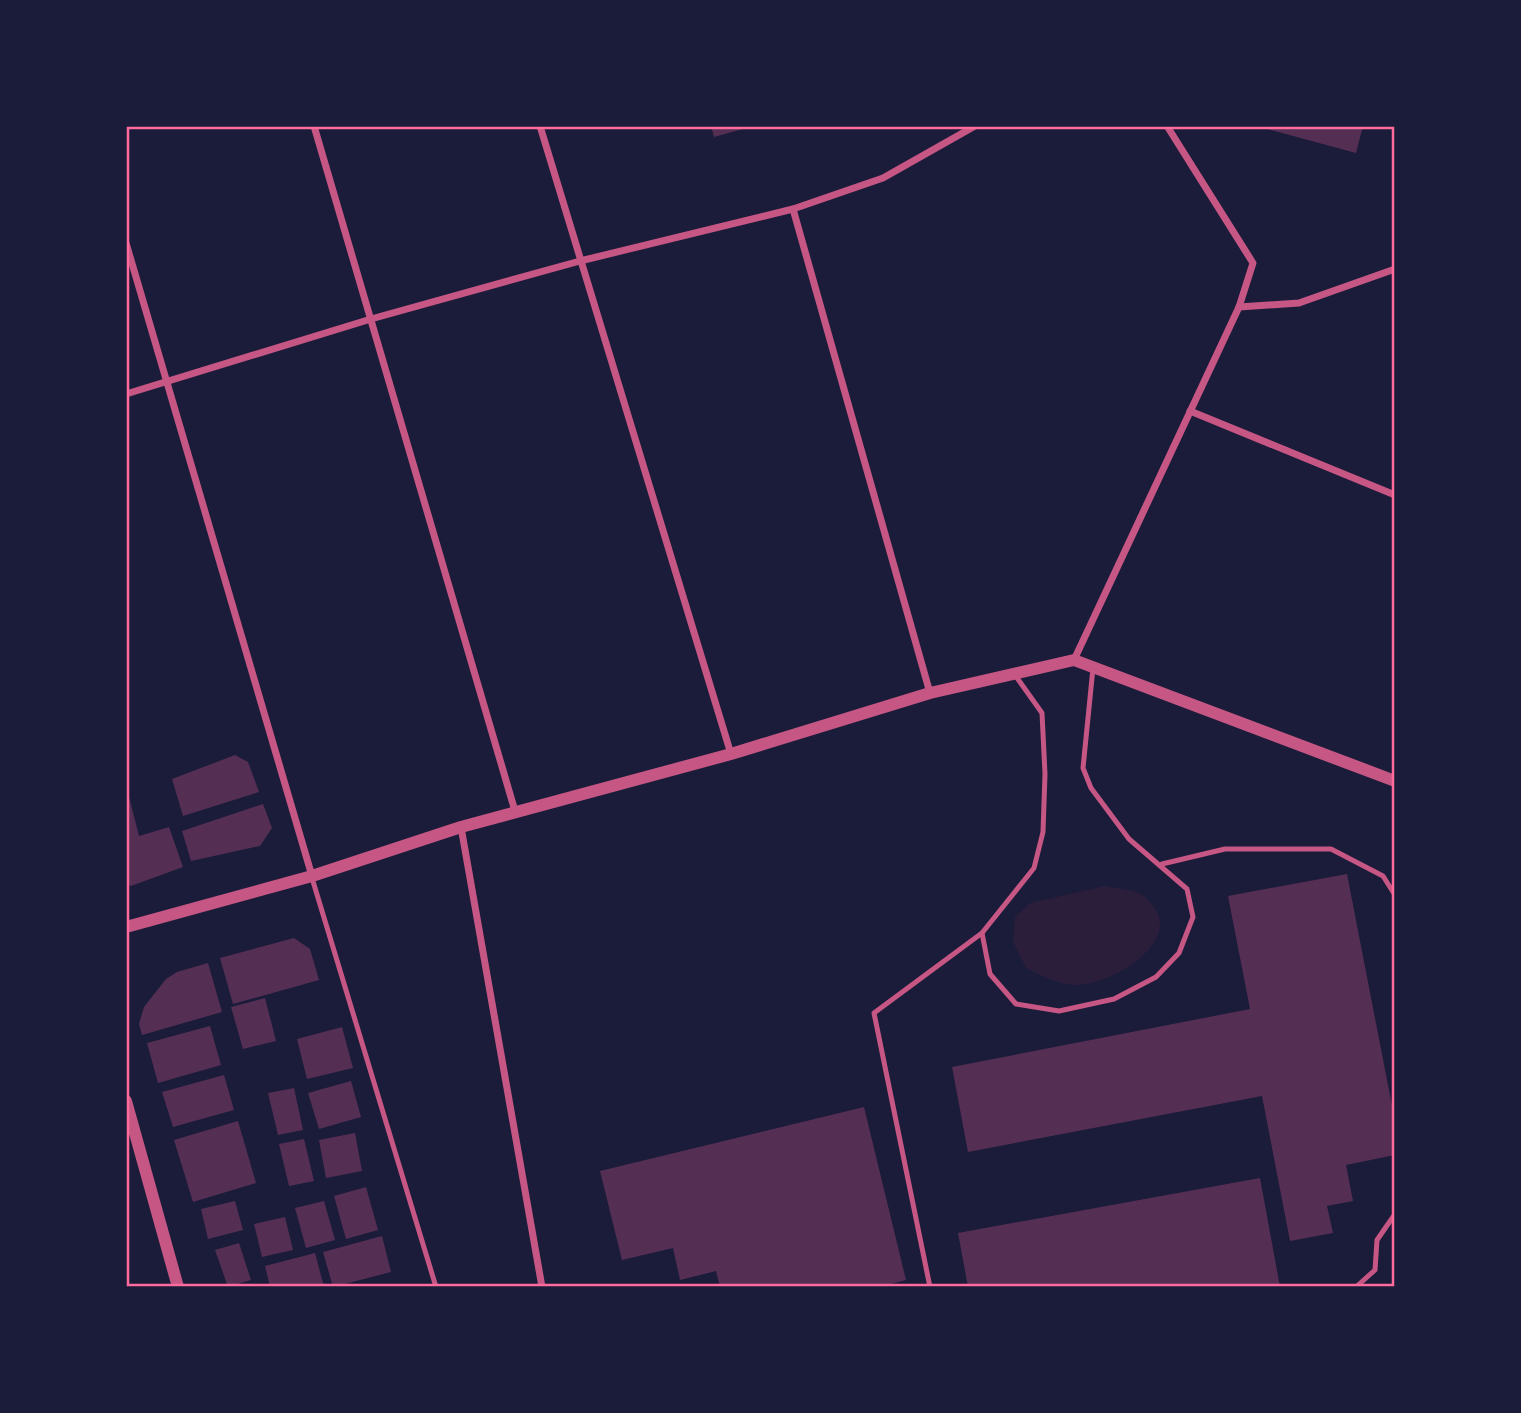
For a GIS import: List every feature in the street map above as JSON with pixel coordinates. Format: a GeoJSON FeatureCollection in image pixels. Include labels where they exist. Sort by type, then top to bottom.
{"type":"FeatureCollection","features":[{"type":"Feature","properties":{"kind":"street"},"geometry":{"type":"LineString","coordinates":[[314,126],[515,811]]}},
{"type":"Feature","properties":{"kind":"street"},"geometry":{"type":"LineString","coordinates":[[540,126],[731,754]]}},
{"type":"Feature","properties":{"kind":"street"},"geometry":{"type":"LineString","coordinates":[[126,394],[371,319],[580,261],[793,209],[883,178],[975,126]]}},
{"type":"Feature","properties":{"kind":"street"},"geometry":{"type":"LineString","coordinates":[[1074,660],[1239,307],[1253,263],[1167,126]]}},
{"type":"Feature","properties":{"kind":"street"},"geometry":{"type":"LineString","coordinates":[[793,209],[930,693]]}},
{"type":"Feature","properties":{"kind":"street"},"geometry":{"type":"LineString","coordinates":[[126,243],[312,876]]}},
{"type":"Feature","properties":{"kind":"street"},"geometry":{"type":"LineString","coordinates":[[1239,307],[1299,303],[1394,270]]}},
{"type":"Feature","properties":{"kind":"street"},"geometry":{"type":"LineString","coordinates":[[1190,411],[1395,495]]}},
{"type":"Feature","properties":{"kind":"street"},"geometry":{"type":"LineString","coordinates":[[126,927],[312,876],[515,811],[731,754],[930,693],[1074,660],[1395,781]]}},
{"type":"Feature","properties":{"kind":"street"},"geometry":{"type":"LineString","coordinates":[[461,827],[542,1287]]}},
{"type":"Feature","properties":{"kind":"street"},"geometry":{"type":"LineString","coordinates":[[126,1101],[178,1287]]}},
{"type":"Feature","properties":{"kind":"lane"},"geometry":{"type":"LineString","coordinates":[[982,933],[990,974],[1016,1004],[1059,1011],[1114,999],[1156,977],[1179,953],[1193,917],[1186,889],[1161,864],[1129,839],[1091,788],[1083,768],[1093,668]]}},
{"type":"Feature","properties":{"kind":"lane"},"geometry":{"type":"LineString","coordinates":[[930,1287],[874,1013],[982,933],[1034,868],[1043,832],[1045,774],[1042,713],[1015,675]]}},
{"type":"Feature","properties":{"kind":"lane"},"geometry":{"type":"LineString","coordinates":[[1161,864],[1225,849],[1331,849],[1383,876],[1395,895]]}},
{"type":"Feature","properties":{"kind":"lane"},"geometry":{"type":"LineString","coordinates":[[312,876],[436,1287]]}},
{"type":"Feature","properties":{"kind":"lane"},"geometry":{"type":"LineString","coordinates":[[1356,1287],[1375,1270],[1377,1240],[1395,1213]]}},
{"type":"Feature","properties":{"kind":"shaded area"},"geometry":{"type":"Polygon","coordinates":[[[1105,886],[1139,893],[1156,910],[1160,926],[1155,942],[1143,956],[1108,978],[1089,984],[1066,984],[1026,968],[1013,942],[1015,917],[1030,903],[1105,886]]]}},
{"type":"Feature","properties":{"kind":"building"},"geometry":{"type":"Polygon","coordinates":[[[711,126],[750,126],[750,127],[714,137],[711,126]]]}},
{"type":"Feature","properties":{"kind":"building"},"geometry":{"type":"Polygon","coordinates":[[[1256,126],[1363,126],[1356,153],[1256,126]]]}},
{"type":"Feature","properties":{"kind":"building"},"geometry":{"type":"Polygon","coordinates":[[[235,755],[248,762],[259,792],[183,816],[172,779],[235,755]]]}},
{"type":"Feature","properties":{"kind":"building"},"geometry":{"type":"Polygon","coordinates":[[[126,785],[139,836],[169,827],[183,867],[131,886],[126,884],[126,785]]]}},
{"type":"Feature","properties":{"kind":"building"},"geometry":{"type":"Polygon","coordinates":[[[263,804],[272,828],[260,846],[191,861],[182,831],[263,804]]]}},
{"type":"Feature","properties":{"kind":"building"},"geometry":{"type":"Polygon","coordinates":[[[1347,874],[1395,1121],[1395,1155],[1346,1165],[1353,1201],[1327,1206],[1333,1233],[1290,1241],[1262,1096],[968,1152],[952,1067],[1250,1009],[1228,896],[1347,874]]]}},
{"type":"Feature","properties":{"kind":"building"},"geometry":{"type":"Polygon","coordinates":[[[294,938],[310,949],[319,980],[233,1004],[220,958],[294,938]]]}},
{"type":"Feature","properties":{"kind":"building"},"geometry":{"type":"Polygon","coordinates":[[[208,963],[222,1012],[142,1035],[139,1024],[144,1007],[166,979],[177,972],[208,963]]]}},
{"type":"Feature","properties":{"kind":"building"},"geometry":{"type":"Polygon","coordinates":[[[265,998],[276,1041],[243,1049],[231,1007],[265,998]]]}},
{"type":"Feature","properties":{"kind":"building"},"geometry":{"type":"Polygon","coordinates":[[[210,1026],[221,1065],[158,1083],[147,1043],[210,1026]]]}},
{"type":"Feature","properties":{"kind":"building"},"geometry":{"type":"Polygon","coordinates":[[[342,1027],[353,1068],[307,1079],[297,1039],[342,1027]]]}},
{"type":"Feature","properties":{"kind":"building"},"geometry":{"type":"Polygon","coordinates":[[[224,1075],[234,1110],[173,1127],[162,1092],[224,1075]]]}},
{"type":"Feature","properties":{"kind":"building"},"geometry":{"type":"Polygon","coordinates":[[[351,1081],[361,1117],[319,1129],[308,1093],[351,1081]]]}},
{"type":"Feature","properties":{"kind":"building"},"geometry":{"type":"Polygon","coordinates":[[[294,1088],[303,1130],[278,1135],[268,1093],[294,1088]]]}},
{"type":"Feature","properties":{"kind":"building"},"geometry":{"type":"Polygon","coordinates":[[[864,1107],[906,1280],[879,1287],[720,1287],[716,1271],[680,1280],[673,1248],[622,1260],[600,1171],[864,1107]]]}},
{"type":"Feature","properties":{"kind":"building"},"geometry":{"type":"Polygon","coordinates":[[[238,1121],[256,1183],[193,1202],[174,1140],[238,1121]]]}},
{"type":"Feature","properties":{"kind":"building"},"geometry":{"type":"Polygon","coordinates":[[[355,1133],[362,1171],[326,1178],[319,1140],[355,1133]]]}},
{"type":"Feature","properties":{"kind":"building"},"geometry":{"type":"Polygon","coordinates":[[[304,1139],[314,1181],[289,1186],[279,1144],[304,1139]]]}},
{"type":"Feature","properties":{"kind":"building"},"geometry":{"type":"Polygon","coordinates":[[[1260,1178],[1280,1287],[968,1287],[958,1233],[1260,1178]]]}},
{"type":"Feature","properties":{"kind":"building"},"geometry":{"type":"Polygon","coordinates":[[[366,1187],[378,1230],[346,1239],[334,1196],[366,1187]]]}},
{"type":"Feature","properties":{"kind":"building"},"geometry":{"type":"Polygon","coordinates":[[[235,1201],[243,1230],[208,1239],[201,1209],[235,1201]]]}},
{"type":"Feature","properties":{"kind":"building"},"geometry":{"type":"Polygon","coordinates":[[[324,1201],[335,1240],[306,1248],[295,1208],[324,1201]]]}},
{"type":"Feature","properties":{"kind":"building"},"geometry":{"type":"Polygon","coordinates":[[[285,1217],[293,1250],[262,1257],[254,1224],[285,1217]]]}},
{"type":"Feature","properties":{"kind":"building"},"geometry":{"type":"Polygon","coordinates":[[[382,1236],[391,1272],[333,1287],[323,1252],[382,1236]]]}},
{"type":"Feature","properties":{"kind":"building"},"geometry":{"type":"Polygon","coordinates":[[[239,1243],[251,1280],[228,1287],[215,1250],[239,1243]]]}},
{"type":"Feature","properties":{"kind":"building"},"geometry":{"type":"Polygon","coordinates":[[[315,1253],[324,1287],[270,1287],[265,1266],[315,1253]]]}}]}
